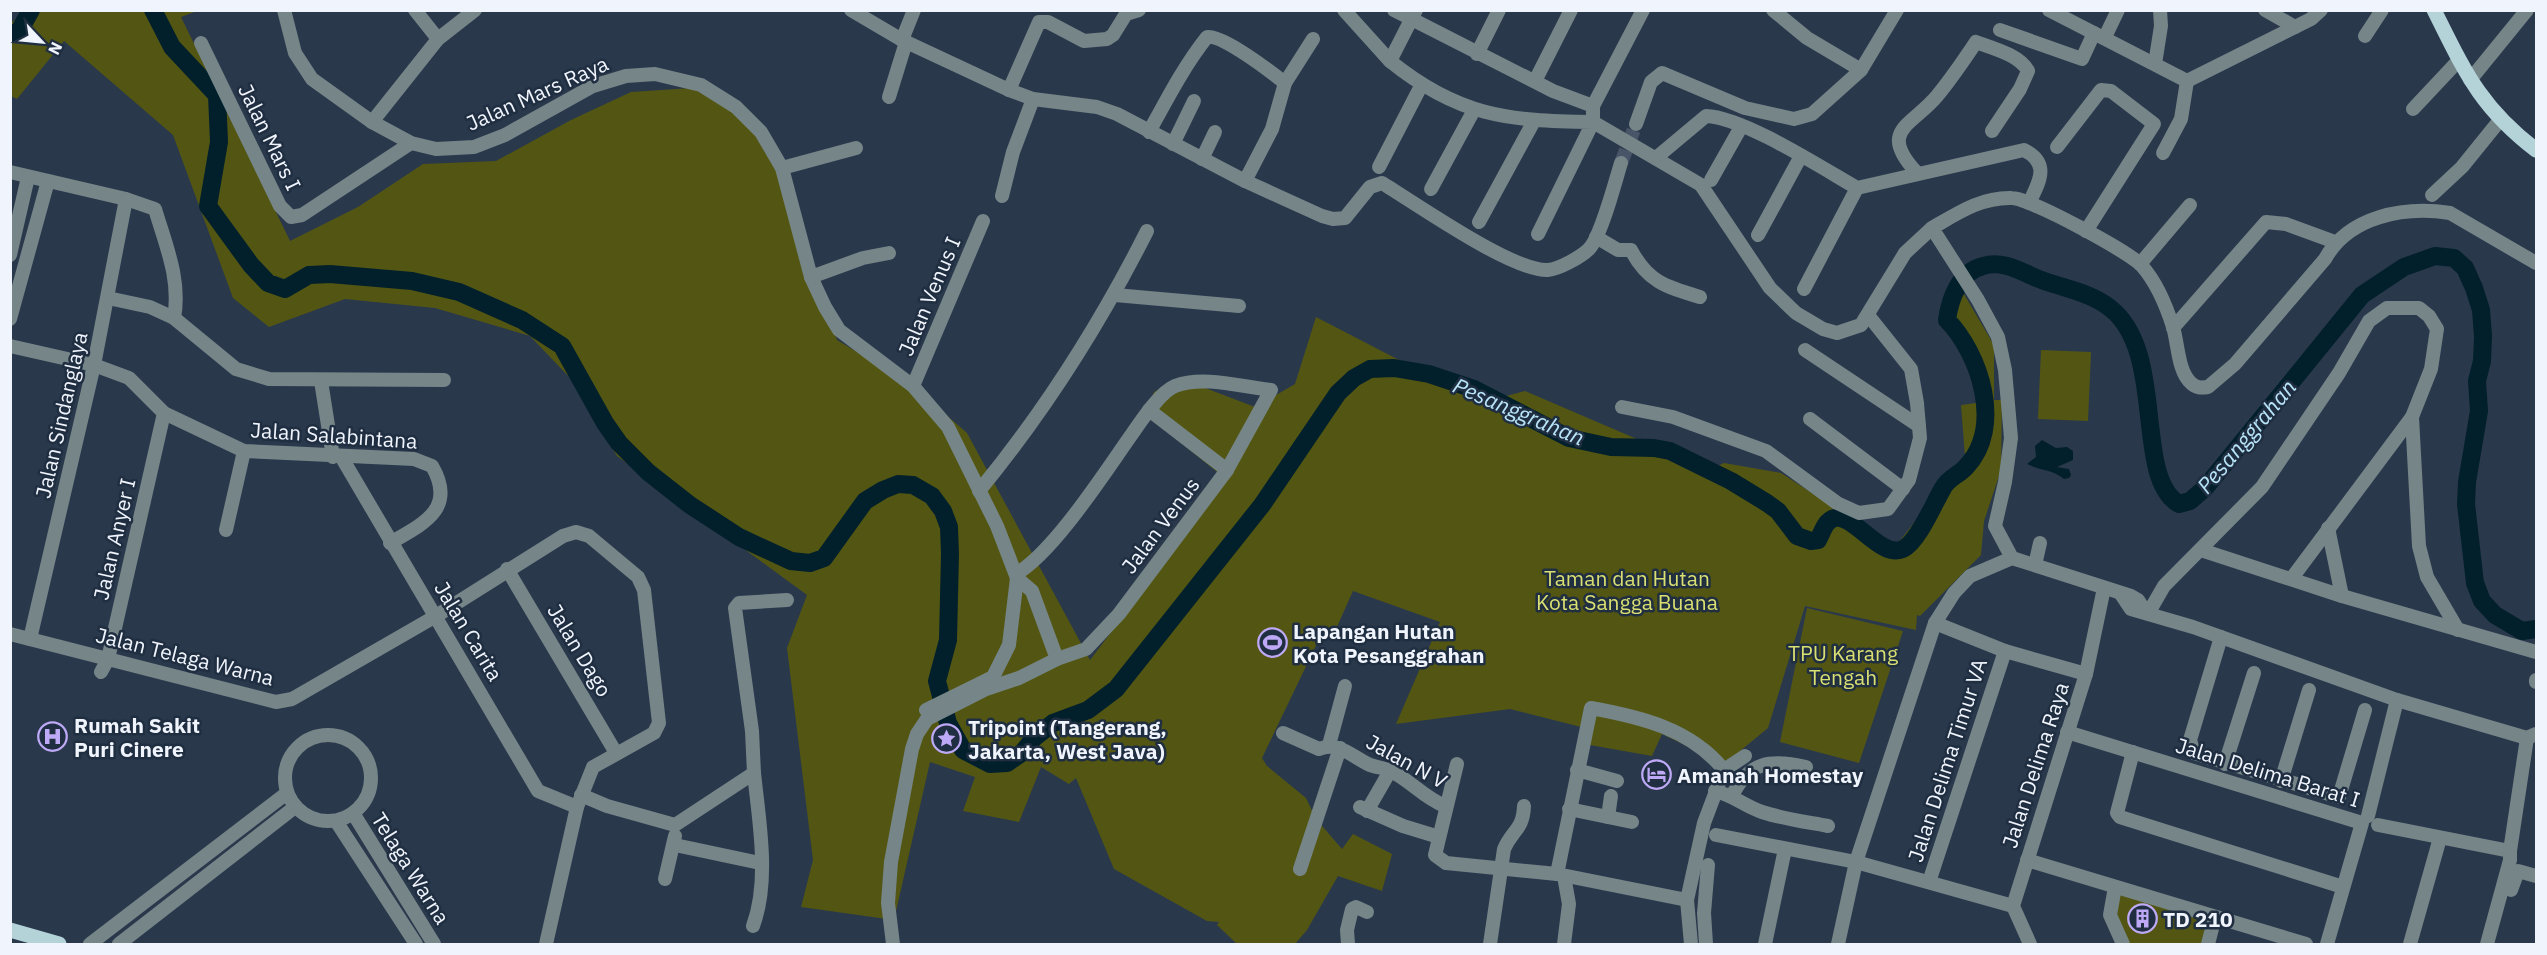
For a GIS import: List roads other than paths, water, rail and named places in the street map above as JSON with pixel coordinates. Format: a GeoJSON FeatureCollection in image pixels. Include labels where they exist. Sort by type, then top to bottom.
{"type":"FeatureCollection","features":[{"type":"Feature","properties":{"kind":"main road"},"geometry":{"type":"LineString","coordinates":[[2434,10],[2470,80],[2500,120],[2536,150]]}},
{"type":"Feature","properties":{"kind":"main road"},"geometry":{"type":"LineString","coordinates":[[10,930],[59,945]]}},
{"type":"Feature","properties":{"kind":"street","name":"Jalan Mars Raya"},"geometry":{"type":"LineString","coordinates":[[284,10],[295,53],[312,79],[372,122],[411,143],[436,149],[474,147],[505,135],[593,86],[626,76],[655,74],[701,85],[736,107],[761,132],[782,168],[812,277],[839,330],[913,386],[948,427],[1016,576],[1032,591],[1057,659]]}},
{"type":"Feature","properties":{"kind":"street"},"geometry":{"type":"LineString","coordinates":[[415,10],[438,39]]}},
{"type":"Feature","properties":{"kind":"street"},"geometry":{"type":"LineString","coordinates":[[372,122],[438,39],[475,10]]}},
{"type":"Feature","properties":{"kind":"street"},"geometry":{"type":"LineString","coordinates":[[851,10],[904,41],[1009,90],[1033,99],[1097,107],[1117,114],[1245,181],[1333,219],[1345,218],[1370,187],[1382,183],[1501,256],[1546,270],[1558,267],[1588,249],[1596,237],[1621,163]]}},
{"type":"Feature","properties":{"kind":"street"},"geometry":{"type":"LineString","coordinates":[[889,97],[914,10]]}},
{"type":"Feature","properties":{"kind":"street"},"geometry":{"type":"LineString","coordinates":[[1009,90],[1039,22],[1048,22],[1084,41],[1107,39],[1113,35],[1126,14],[1139,10]]}},
{"type":"Feature","properties":{"kind":"street"},"geometry":{"type":"LineString","coordinates":[[1344,10],[1421,86],[1474,111],[1534,121],[1593,122],[1618,138],[1657,157],[1701,185],[1770,288],[1796,313],[1823,329],[1837,333],[1861,325],[1905,253],[1932,228],[1980,201],[2014,197],[2029,202],[2086,231],[2140,264],[2159,290],[2173,328],[2185,374],[2190,383],[2199,388],[2208,387],[2235,364],[2325,259],[2335,242],[2346,232],[2376,217],[2437,211],[2450,213],[2536,263]]}},
{"type":"Feature","properties":{"kind":"street"},"geometry":{"type":"LineString","coordinates":[[1394,10],[1477,54],[1593,106]]}},
{"type":"Feature","properties":{"kind":"street"},"geometry":{"type":"LineString","coordinates":[[1477,54],[1499,10]]}},
{"type":"Feature","properties":{"kind":"street"},"geometry":{"type":"LineString","coordinates":[[1535,81],[1571,10]]}},
{"type":"Feature","properties":{"kind":"street"},"geometry":{"type":"LineString","coordinates":[[1538,234],[1593,122],[1593,106],[1643,10]]}},
{"type":"Feature","properties":{"kind":"street"},"geometry":{"type":"LineString","coordinates":[[1773,10],[1807,38],[1861,70]]}},
{"type":"Feature","properties":{"kind":"street"},"geometry":{"type":"LineString","coordinates":[[1636,124],[1651,82],[1662,74],[1745,108],[1794,119],[1812,114],[1861,70],[1897,10]]}},
{"type":"Feature","properties":{"kind":"street"},"geometry":{"type":"LineString","coordinates":[[2049,10],[2187,81]]}},
{"type":"Feature","properties":{"kind":"street"},"geometry":{"type":"LineString","coordinates":[[2000,30],[2081,59],[2118,10]]}},
{"type":"Feature","properties":{"kind":"street"},"geometry":{"type":"LineString","coordinates":[[2155,64],[2161,26],[2160,10]]}},
{"type":"Feature","properties":{"kind":"street"},"geometry":{"type":"LineString","coordinates":[[2265,10],[2295,27]]}},
{"type":"Feature","properties":{"kind":"street"},"geometry":{"type":"LineString","coordinates":[[2187,81],[2295,27],[2322,10]]}},
{"type":"Feature","properties":{"kind":"street"},"geometry":{"type":"LineString","coordinates":[[2365,36],[2382,10]]}},
{"type":"Feature","properties":{"kind":"street"},"geometry":{"type":"LineString","coordinates":[[2470,80],[2527,10]]}},
{"type":"Feature","properties":{"kind":"street"},"geometry":{"type":"LineString","coordinates":[[1392,57],[1412,19]]}},
{"type":"Feature","properties":{"kind":"street"},"geometry":{"type":"LineString","coordinates":[[1149,132],[1181,74],[1207,37],[1212,36],[1233,47],[1285,83]]}},
{"type":"Feature","properties":{"kind":"street"},"geometry":{"type":"LineString","coordinates":[[1245,181],[1272,129],[1285,83],[1313,39]]}},
{"type":"Feature","properties":{"kind":"street"},"geometry":{"type":"LineString","coordinates":[[1917,173],[1901,156],[1899,141],[1905,124],[1936,97],[1976,42],[2000,51],[2025,66],[2028,71],[2020,89],[1992,131]]}},
{"type":"Feature","properties":{"kind":"street","name":"Jalan Mars I"},"geometry":{"type":"LineString","coordinates":[[201,43],[280,206],[291,217],[302,215],[411,143]]}},
{"type":"Feature","properties":{"kind":"street"},"geometry":{"type":"LineString","coordinates":[[2413,109],[2459,60]]}},
{"type":"Feature","properties":{"kind":"street"},"geometry":{"type":"LineString","coordinates":[[2163,153],[2181,119],[2187,81]]}},
{"type":"Feature","properties":{"kind":"street"},"geometry":{"type":"LineString","coordinates":[[1379,167],[1421,86]]}},
{"type":"Feature","properties":{"kind":"street"},"geometry":{"type":"LineString","coordinates":[[2057,147],[2101,90],[2111,90],[2154,124],[2086,231]]}},
{"type":"Feature","properties":{"kind":"street"},"geometry":{"type":"LineString","coordinates":[[1002,196],[1013,152],[1033,99]]}},
{"type":"Feature","properties":{"kind":"street"},"geometry":{"type":"LineString","coordinates":[[1173,144],[1194,101]]}},
{"type":"Feature","properties":{"kind":"street"},"geometry":{"type":"LineString","coordinates":[[1431,189],[1474,111]]}},
{"type":"Feature","properties":{"kind":"street"},"geometry":{"type":"LineString","coordinates":[[1657,157],[1706,116],[1715,116],[1741,127],[1801,156],[1857,188],[1917,173],[1950,169],[1977,159],[2024,150],[2036,156],[2040,164],[2039,183],[2029,202]]}},
{"type":"Feature","properties":{"kind":"street"},"geometry":{"type":"LineString","coordinates":[[2432,195],[2468,159],[2500,120]]}},
{"type":"Feature","properties":{"kind":"street"},"geometry":{"type":"LineString","coordinates":[[1479,222],[1534,121]]}},
{"type":"Feature","properties":{"kind":"street"},"geometry":{"type":"LineString","coordinates":[[1711,180],[1741,127]]}},
{"type":"Feature","properties":{"kind":"street"},"geometry":{"type":"LineString","coordinates":[[1202,159],[1215,132]]}},
{"type":"Feature","properties":{"kind":"street"},"geometry":{"type":"LineString","coordinates":[[782,168],[856,148]]}},
{"type":"Feature","properties":{"kind":"street"},"geometry":{"type":"LineString","coordinates":[[1758,235],[1801,156]]}},
{"type":"Feature","properties":{"kind":"street"},"geometry":{"type":"LineString","coordinates":[[10,172],[126,199],[155,209],[174,272],[178,297],[174,318]]}},
{"type":"Feature","properties":{"kind":"street"},"geometry":{"type":"LineString","coordinates":[[10,255],[28,177]]}},
{"type":"Feature","properties":{"kind":"street"},"geometry":{"type":"LineString","coordinates":[[10,319],[48,181]]}},
{"type":"Feature","properties":{"kind":"street"},"geometry":{"type":"LineString","coordinates":[[1804,289],[1857,188]]}},
{"type":"Feature","properties":{"kind":"street","name":"Jalan Sindanglaya"},"geometry":{"type":"LineString","coordinates":[[30,639],[94,365],[126,199]]}},
{"type":"Feature","properties":{"kind":"street"},"geometry":{"type":"LineString","coordinates":[[2140,264],[2190,205]]}},
{"type":"Feature","properties":{"kind":"street","name":"Jalan Venus I"},"geometry":{"type":"LineString","coordinates":[[913,386],[983,221]]}},
{"type":"Feature","properties":{"kind":"street"},"geometry":{"type":"LineString","coordinates":[[2173,328],[2265,222],[2286,224],[2335,242]]}},
{"type":"Feature","properties":{"kind":"street"},"geometry":{"type":"LineString","coordinates":[[1932,228],[1998,336],[2005,370],[2010,438],[2006,482],[1995,526],[2012,558]]}},
{"type":"Feature","properties":{"kind":"street"},"geometry":{"type":"LineString","coordinates":[[979,491],[1052,390],[1115,295],[1147,231]]}},
{"type":"Feature","properties":{"kind":"street"},"geometry":{"type":"LineString","coordinates":[[1596,237],[1618,250],[1631,250],[1640,267],[1663,286],[1700,297]]}},
{"type":"Feature","properties":{"kind":"street"},"geometry":{"type":"LineString","coordinates":[[812,277],[863,258],[889,253]]}},
{"type":"Feature","properties":{"kind":"street"},"geometry":{"type":"LineString","coordinates":[[1115,295],[1239,306]]}},
{"type":"Feature","properties":{"kind":"street"},"geometry":{"type":"LineString","coordinates":[[108,298],[150,307],[174,318],[236,369],[269,379],[444,380]]}},
{"type":"Feature","properties":{"kind":"street"},"geometry":{"type":"LineString","coordinates":[[2147,612],[2164,586],[2184,563],[2201,550],[2262,487],[2339,373],[2369,321],[2387,308],[2419,308],[2429,316],[2437,329],[2431,369],[2412,417],[2292,578]]}},
{"type":"Feature","properties":{"kind":"street"},"geometry":{"type":"LineString","coordinates":[[1622,407],[1673,417],[1766,451],[1837,503],[1859,513],[1888,509],[1909,480],[1920,438],[1919,426],[1911,369],[1868,315]]}},
{"type":"Feature","properties":{"kind":"street","name":"Jalan Salabintana"},"geometry":{"type":"LineString","coordinates":[[10,346],[94,365],[129,378],[164,413],[244,451],[337,458],[414,459],[432,465],[439,478],[441,497],[435,514],[390,543]]}},
{"type":"Feature","properties":{"kind":"street"},"geometry":{"type":"LineString","coordinates":[[1805,350],[1919,426]]}},
{"type":"Feature","properties":{"kind":"street","name":"Jalan Carita"},"geometry":{"type":"LineString","coordinates":[[321,381],[337,458],[436,616],[538,791],[607,806],[675,825]]}},
{"type":"Feature","properties":{"kind":"street","name":"Jalan Venus"},"geometry":{"type":"LineString","coordinates":[[1057,659],[1086,649],[1119,614],[1227,470],[1271,390],[1203,382],[1174,386],[1149,410]]}},
{"type":"Feature","properties":{"kind":"street"},"geometry":{"type":"LineString","coordinates":[[959,699],[993,676],[1007,652],[1016,576],[1033,565],[1090,493],[1149,410],[1227,470]]}},
{"type":"Feature","properties":{"kind":"street","name":"Jalan Anyer I"},"geometry":{"type":"LineString","coordinates":[[101,672],[108,659],[164,413]]}},
{"type":"Feature","properties":{"kind":"street"},"geometry":{"type":"LineString","coordinates":[[2412,417],[2419,546],[2427,577],[2458,630]]}},
{"type":"Feature","properties":{"kind":"street"},"geometry":{"type":"LineString","coordinates":[[1810,419],[1903,489]]}},
{"type":"Feature","properties":{"kind":"street"},"geometry":{"type":"LineString","coordinates":[[226,530],[244,451]]}},
{"type":"Feature","properties":{"kind":"street"},"geometry":{"type":"LineString","coordinates":[[2328,528],[2342,596]]}},
{"type":"Feature","properties":{"kind":"street","name":"Jalan Telaga Warna"},"geometry":{"type":"LineString","coordinates":[[10,634],[276,702],[292,699],[436,616],[507,569],[563,536],[576,532],[589,536],[638,577],[644,590],[659,723],[654,733],[616,753]]}},
{"type":"Feature","properties":{"kind":"street"},"geometry":{"type":"LineString","coordinates":[[2035,565],[2040,543]]}},
{"type":"Feature","properties":{"kind":"street"},"geometry":{"type":"LineString","coordinates":[[2201,550],[2342,596],[2536,652]]}},
{"type":"Feature","properties":{"kind":"street"},"geometry":{"type":"LineString","coordinates":[[1843,943],[1856,862],[1935,623],[1954,592],[1970,576],[2012,558],[2103,592]]}},
{"type":"Feature","properties":{"kind":"street","name":"Jalan Dago"},"geometry":{"type":"LineString","coordinates":[[507,569],[616,753]]}},
{"type":"Feature","properties":{"kind":"street"},"geometry":{"type":"LineString","coordinates":[[2055,581],[2121,594],[2139,600],[2147,612],[2397,700],[2532,736],[2510,855],[2487,945]]}},
{"type":"Feature","properties":{"kind":"street","name":"Jalan Delima Raya"},"geometry":{"type":"LineString","coordinates":[[2013,906],[2086,674],[2103,592]]}},
{"type":"Feature","properties":{"kind":"street"},"geometry":{"type":"LineString","coordinates":[[753,926],[760,891],[760,863],[752,731],[735,608],[739,603],[788,600]]}},
{"type":"Feature","properties":{"kind":"street"},"geometry":{"type":"LineString","coordinates":[[1935,623],[2006,651],[2086,674]]}},
{"type":"Feature","properties":{"kind":"street"},"geometry":{"type":"LineString","coordinates":[[2221,637],[2190,740],[2194,753],[2339,797],[2365,710]]}},
{"type":"Feature","properties":{"kind":"street","name":"Jalan Delima Timur VA"},"geometry":{"type":"LineString","coordinates":[[1929,882],[2006,651]]}},
{"type":"Feature","properties":{"kind":"street"},"geometry":{"type":"LineString","coordinates":[[893,945],[888,903],[891,862],[918,734],[925,715],[959,699],[1019,678],[1057,659]]}},
{"type":"Feature","properties":{"kind":"street"},"geometry":{"type":"LineString","coordinates":[[2225,764],[2254,673]]}},
{"type":"Feature","properties":{"kind":"street"},"geometry":{"type":"LineString","coordinates":[[1300,869],[1334,746],[1345,686]]}},
{"type":"Feature","properties":{"kind":"street"},"geometry":{"type":"LineString","coordinates":[[2281,781],[2308,690]]}},
{"type":"Feature","properties":{"kind":"street"},"geometry":{"type":"LineString","coordinates":[[2397,700],[2373,821],[2510,855],[2536,866]]}},
{"type":"Feature","properties":{"kind":"street"},"geometry":{"type":"LineString","coordinates":[[1564,945],[1569,904],[1561,875],[1569,809],[1591,708],[1629,715],[1672,729],[1712,754],[1724,770]]}},
{"type":"Feature","properties":{"kind":"street","name":"Jalan Delima Barat I"},"geometry":{"type":"LineString","coordinates":[[2067,732],[2362,823],[2327,945]]}},
{"type":"Feature","properties":{"kind":"street","name":"Jalan N V"},"geometry":{"type":"LineString","coordinates":[[1283,734],[1319,749],[1334,746],[1371,765],[1390,771],[1435,802],[1445,806]]}},
{"type":"Feature","properties":{"kind":"street"},"geometry":{"type":"LineString","coordinates":[[320,736],[344,738],[363,754],[371,777],[368,794],[353,813],[336,821],[313,819],[295,807],[287,793],[286,768],[298,747],[320,736]]}},
{"type":"Feature","properties":{"kind":"street"},"geometry":{"type":"LineString","coordinates":[[2133,752],[2116,813],[2120,817],[2343,887]]}},
{"type":"Feature","properties":{"kind":"street"},"geometry":{"type":"LineString","coordinates":[[546,945],[579,801],[593,767],[616,753]]}},
{"type":"Feature","properties":{"kind":"street"},"geometry":{"type":"LineString","coordinates":[[1691,945],[1687,900],[1704,823],[1724,770],[1745,756]]}},
{"type":"Feature","properties":{"kind":"street"},"geometry":{"type":"LineString","coordinates":[[1732,796],[1742,777],[1757,767],[1787,763],[1806,767]]}},
{"type":"Feature","properties":{"kind":"street","name":"Jalan N V"},"geometry":{"type":"LineString","coordinates":[[1457,764],[1435,855],[1446,862],[1502,867]]}},
{"type":"Feature","properties":{"kind":"street"},"geometry":{"type":"LineString","coordinates":[[1577,770],[1617,781]]}},
{"type":"Feature","properties":{"kind":"street"},"geometry":{"type":"LineString","coordinates":[[1390,771],[1363,809],[1403,826],[1438,837]]}},
{"type":"Feature","properties":{"kind":"street"},"geometry":{"type":"LineString","coordinates":[[664,879],[675,845],[675,825],[754,773]]}},
{"type":"Feature","properties":{"kind":"street"},"geometry":{"type":"LineString","coordinates":[[1715,791],[1732,796],[1737,802],[1763,812],[1828,826]]}},
{"type":"Feature","properties":{"kind":"street"},"geometry":{"type":"LineString","coordinates":[[90,945],[287,793]]}},
{"type":"Feature","properties":{"kind":"street"},"geometry":{"type":"LineString","coordinates":[[1608,817],[1611,796]]}},
{"type":"Feature","properties":{"kind":"street"},"geometry":{"type":"LineString","coordinates":[[1490,945],[1502,867],[1509,839],[1523,823],[1524,806]]}},
{"type":"Feature","properties":{"kind":"street"},"geometry":{"type":"LineString","coordinates":[[119,945],[295,807]]}},
{"type":"Feature","properties":{"kind":"street"},"geometry":{"type":"LineString","coordinates":[[1569,809],[1632,822]]}},
{"type":"Feature","properties":{"kind":"street","name":"Telaga Warna"},"geometry":{"type":"LineString","coordinates":[[353,813],[434,945]]}},
{"type":"Feature","properties":{"kind":"street","name":"Telaga Warna"},"geometry":{"type":"LineString","coordinates":[[336,821],[416,945]]}},
{"type":"Feature","properties":{"kind":"street"},"geometry":{"type":"LineString","coordinates":[[1716,835],[1856,862],[2013,906],[2030,945]]}},
{"type":"Feature","properties":{"kind":"street"},"geometry":{"type":"LineString","coordinates":[[2410,945],[2444,839]]}},
{"type":"Feature","properties":{"kind":"street"},"geometry":{"type":"LineString","coordinates":[[2419,945],[2444,839]]}},
{"type":"Feature","properties":{"kind":"street"},"geometry":{"type":"LineString","coordinates":[[675,845],[760,863]]}},
{"type":"Feature","properties":{"kind":"street"},"geometry":{"type":"LineString","coordinates":[[1765,945],[1785,849]]}},
{"type":"Feature","properties":{"kind":"street"},"geometry":{"type":"LineString","coordinates":[[2027,860],[2298,944]]}},
{"type":"Feature","properties":{"kind":"street"},"geometry":{"type":"LineString","coordinates":[[1706,945],[1704,914],[1708,865]]}},
{"type":"Feature","properties":{"kind":"street"},"geometry":{"type":"LineString","coordinates":[[1502,867],[1561,875],[1687,900]]}},
{"type":"Feature","properties":{"kind":"street"},"geometry":{"type":"LineString","coordinates":[[2497,945],[2514,878],[2518,871],[2536,876]]}},
{"type":"Feature","properties":{"kind":"street"},"geometry":{"type":"LineString","coordinates":[[2115,887],[2110,915],[2123,945]]}},
{"type":"Feature","properties":{"kind":"street"},"geometry":{"type":"LineString","coordinates":[[1348,945],[1347,930],[1352,909],[1356,907],[1366,912]]}},
{"type":"Feature","properties":{"kind":"street"},"geometry":{"type":"LineString","coordinates":[[2208,945],[2215,917]]}},
{"type":"Feature","properties":{"kind":"water"},"geometry":{"type":"Polygon","coordinates":[[[2042,440],[2056,448],[2067,447],[2073,451],[2073,460],[2057,467],[2069,469],[2071,475],[2069,478],[2064,479],[2055,473],[2027,464],[2036,457],[2035,446],[2042,440]]]}},
{"type":"Feature","properties":{"kind":"waterway","name":"Pesanggrahan"},"geometry":{"type":"LineString","coordinates":[[10,33],[18,33],[31,10]]}},
{"type":"Feature","properties":{"kind":"waterway","name":"Pesanggrahan"},"geometry":{"type":"LineString","coordinates":[[153,10],[172,47],[217,95],[219,142],[208,206],[251,265],[268,283],[285,289],[309,275],[330,274],[412,281],[459,292],[522,320],[562,346],[605,423],[619,443],[648,472],[690,505],[739,537],[791,561],[810,563],[824,558],[865,501],[883,490],[898,484],[913,485],[932,496],[943,511],[949,527],[950,554],[948,640],[937,681],[948,723],[963,750],[990,764],[1007,763],[1023,752],[1034,738],[1053,723],[1088,710],[1116,689],[1262,505],[1338,393],[1354,378],[1370,369],[1394,368],[1429,374],[1474,389],[1569,438],[1611,447],[1654,448],[1670,451],[1731,481],[1767,503],[1778,511],[1797,536],[1811,541],[1818,540],[1827,523],[1835,518],[1844,519],[1853,524],[1883,547],[1893,550],[1903,549],[1920,531],[1945,485],[1966,467],[1977,451],[1984,432],[1983,391],[1978,371],[1959,334],[1947,320],[1953,295],[1962,280],[1975,269],[1991,264],[2008,266],[2096,299],[2110,308],[2127,328],[2138,353],[2145,382],[2157,468],[2165,490],[2179,504],[2190,501],[2205,488],[2362,295],[2404,267],[2435,256],[2454,258],[2465,268],[2474,288],[2481,310],[2483,336],[2482,361],[2477,381],[2479,411],[2467,482],[2466,504],[2475,583],[2482,601],[2495,615],[2522,631],[2536,629]]}},
{"type":"Feature","properties":{"kind":"tunnel"},"geometry":{"type":"LineString","coordinates":[[1621,163],[1636,124]]}},
{"type":"Feature","properties":{"kind":"place","name":"Lapangan Hutan Kota Pesanggrahan"},"geometry":{"type":"Point","coordinates":[1272,643]}},
{"type":"Feature","properties":{"kind":"place","name":"Rumah Sakit Puri Cinere"},"geometry":{"type":"Point","coordinates":[53,737]}},
{"type":"Feature","properties":{"kind":"place","name":"Tripoint (Tangerang, Jakarta, West Java)"},"geometry":{"type":"Point","coordinates":[947,739]}},
{"type":"Feature","properties":{"kind":"place","name":"Amanah Homestay"},"geometry":{"type":"Point","coordinates":[1656,775]}},
{"type":"Feature","properties":{"kind":"place","name":"TD 210"},"geometry":{"type":"Point","coordinates":[2142,919]}},
{"type":"Feature","properties":{"kind":"park label","name":"Taman dan Hutan Kota Sangga Buana"},"geometry":{"type":"Point","coordinates":[1627,590]}},
{"type":"Feature","properties":{"kind":"park label","name":"TPU Karang Tengah"},"geometry":{"type":"Point","coordinates":[1843,665]}}]}
